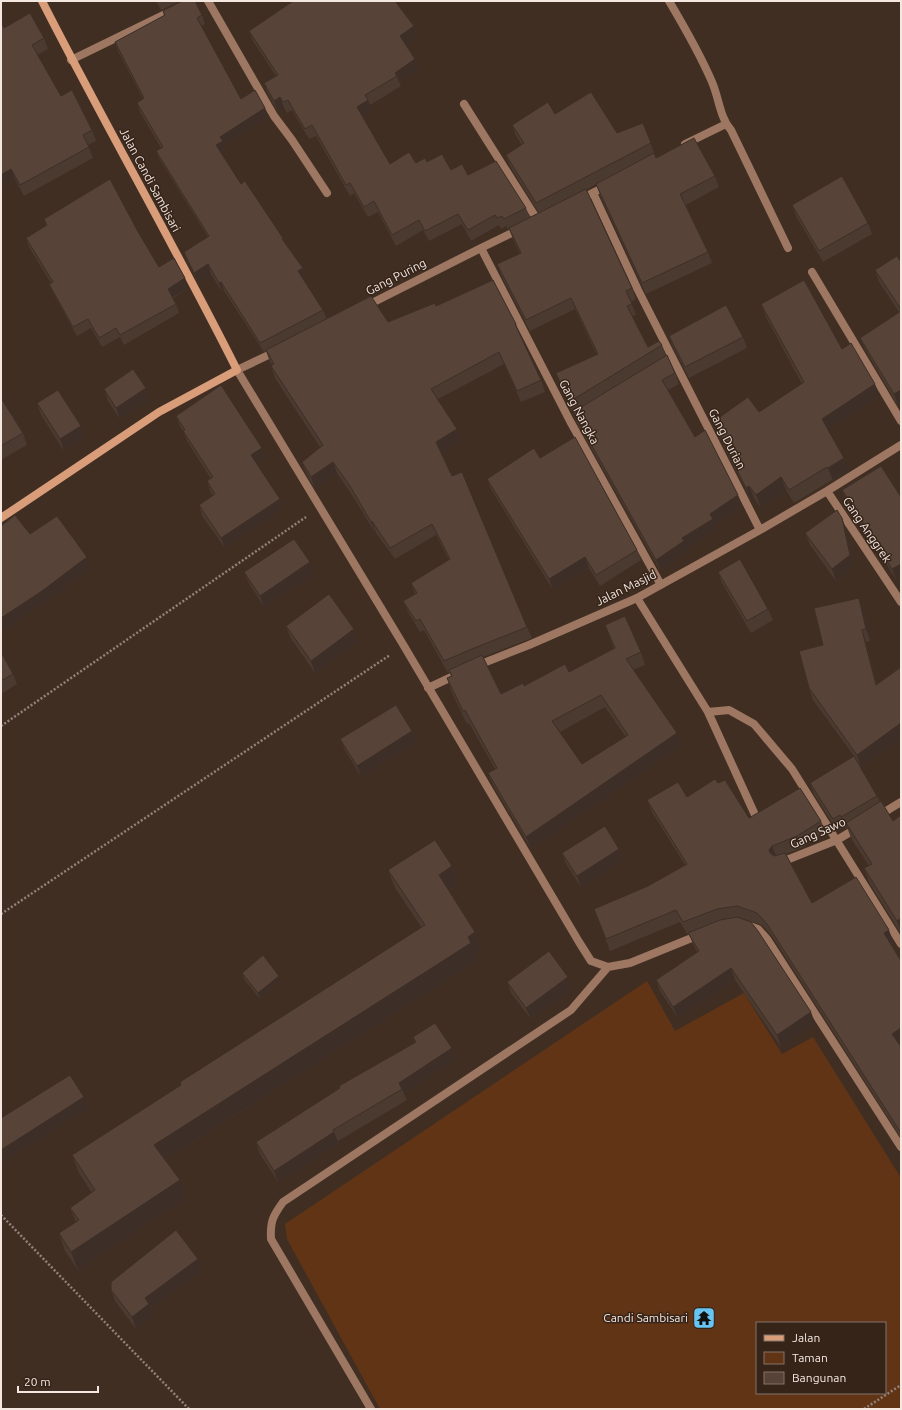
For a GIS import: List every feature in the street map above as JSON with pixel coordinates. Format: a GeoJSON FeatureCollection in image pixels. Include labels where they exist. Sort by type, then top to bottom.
{"type":"FeatureCollection","features":[{"type":"Feature","properties":{"kind":"street","name":"Jalan Candi Sambisari"},"geometry":{"type":"LineString","coordinates":[[42,1],[237,370]]}},
{"type":"Feature","properties":{"kind":"street"},"geometry":{"type":"LineString","coordinates":[[72,60],[192,1]]}},
{"type":"Feature","properties":{"kind":"street"},"geometry":{"type":"LineString","coordinates":[[208,1],[274,116],[292,140],[327,193]]}},
{"type":"Feature","properties":{"kind":"street"},"geometry":{"type":"LineString","coordinates":[[669,1],[693,41],[713,84],[726,124],[731,130],[788,248]]}},
{"type":"Feature","properties":{"kind":"street","name":"Gang Puring"},"geometry":{"type":"LineString","coordinates":[[359,309],[481,248],[541,220],[464,104]]}},
{"type":"Feature","properties":{"kind":"street"},"geometry":{"type":"LineString","coordinates":[[679,147],[726,124]]}},
{"type":"Feature","properties":{"kind":"street"},"geometry":{"type":"LineString","coordinates":[[572,204],[612,182]]}},
{"type":"Feature","properties":{"kind":"street","name":"Gang Durian"},"geometry":{"type":"LineString","coordinates":[[593,193],[669,361],[760,530]]}},
{"type":"Feature","properties":{"kind":"street","name":"Gang Nangka"},"geometry":{"type":"LineString","coordinates":[[481,248],[661,585]]}},
{"type":"Feature","properties":{"kind":"street"},"geometry":{"type":"LineString","coordinates":[[812,272],[901,421]]}},
{"type":"Feature","properties":{"kind":"street"},"geometry":{"type":"LineString","coordinates":[[1,518],[159,412],[237,370],[285,347]]}},
{"type":"Feature","properties":{"kind":"street"},"geometry":{"type":"LineString","coordinates":[[237,370],[404,646],[579,942],[592,961],[608,967],[630,963],[709,931]]}},
{"type":"Feature","properties":{"kind":"street","name":"Jalan Masjid"},"geometry":{"type":"LineString","coordinates":[[428,688],[464,671],[529,645],[637,598],[827,492],[901,445]]}},
{"type":"Feature","properties":{"kind":"street","name":"Gang Anggrek"},"geometry":{"type":"LineString","coordinates":[[827,492],[901,602]]}},
{"type":"Feature","properties":{"kind":"street"},"geometry":{"type":"LineString","coordinates":[[637,598],[708,712],[756,817]]}},
{"type":"Feature","properties":{"kind":"street"},"geometry":{"type":"LineString","coordinates":[[708,712],[729,710],[754,724],[792,769],[901,944]]}},
{"type":"Feature","properties":{"kind":"street","name":"Gang Sawo"},"geometry":{"type":"LineString","coordinates":[[779,863],[837,840],[901,802]]}},
{"type":"Feature","properties":{"kind":"street"},"geometry":{"type":"LineString","coordinates":[[736,924],[742,923],[758,928],[767,939],[901,1147]]}},
{"type":"Feature","properties":{"kind":"street"},"geometry":{"type":"LineString","coordinates":[[371,1409],[271,1239],[270,1226],[275,1213],[283,1202],[571,1010],[608,967]]}},
{"type":"Feature","properties":{"kind":"path"},"geometry":{"type":"LineString","coordinates":[[1,726],[320,507]]}},
{"type":"Feature","properties":{"kind":"path"},"geometry":{"type":"LineString","coordinates":[[1,914],[404,646]]}},
{"type":"Feature","properties":{"kind":"path"},"geometry":{"type":"LineString","coordinates":[[1,1215],[189,1409]]}},
{"type":"Feature","properties":{"kind":"path"},"geometry":{"type":"LineString","coordinates":[[864,1409],[901,1385]]}},
{"type":"Feature","properties":{"kind":"green space"},"geometry":{"type":"Polygon","coordinates":[[[647,981],[675,1031],[744,993],[782,1054],[813,1037],[901,1178],[901,1409],[380,1409],[287,1239],[285,1224],[647,981]]]}},
{"type":"Feature","properties":{"kind":"building"},"geometry":{"type":"Polygon","coordinates":[[[182,1],[195,1],[202,15],[197,18],[241,99],[255,90],[265,108],[220,137],[223,141],[216,145],[241,184],[245,181],[283,238],[282,239],[303,268],[298,271],[323,310],[260,343],[221,282],[219,283],[208,264],[194,273],[184,252],[209,236],[156,151],[163,147],[137,103],[144,98],[115,42],[165,15],[163,11],[182,1]]]}},
{"type":"Feature","properties":{"kind":"building"},"geometry":{"type":"Polygon","coordinates":[[[293,1],[395,1],[414,26],[400,36],[415,59],[395,73],[397,76],[365,95],[368,100],[357,107],[390,164],[409,152],[416,163],[425,158],[427,162],[442,154],[451,170],[462,164],[468,175],[496,161],[526,208],[504,219],[502,216],[497,218],[495,215],[468,230],[458,214],[425,231],[419,220],[392,235],[374,201],[364,207],[350,183],[346,185],[312,125],[305,129],[288,100],[283,102],[280,97],[274,101],[264,83],[278,75],[249,31],[293,1]]]}},
{"type":"Feature","properties":{"kind":"building"},"geometry":{"type":"Polygon","coordinates":[[[30,13],[44,38],[32,45],[61,96],[72,90],[92,130],[83,135],[89,147],[20,185],[11,169],[1,175],[1,22],[4,28],[30,13]]]}},
{"type":"Feature","properties":{"kind":"building"},"geometry":{"type":"Polygon","coordinates":[[[591,92],[617,133],[643,123],[651,143],[536,203],[506,155],[524,143],[512,125],[548,102],[555,114],[591,92]]]}},
{"type":"Feature","properties":{"kind":"building"},"geometry":{"type":"Polygon","coordinates":[[[694,138],[715,176],[680,194],[708,252],[642,283],[596,184],[654,153],[656,158],[694,138]]]}},
{"type":"Feature","properties":{"kind":"building"},"geometry":{"type":"Polygon","coordinates":[[[842,176],[868,223],[819,251],[792,205],[842,176]]]}},
{"type":"Feature","properties":{"kind":"building"},"geometry":{"type":"Polygon","coordinates":[[[110,179],[137,230],[159,267],[174,258],[185,278],[168,289],[176,304],[120,335],[116,328],[99,338],[88,319],[73,327],[49,284],[53,282],[26,238],[47,225],[44,219],[110,179]]]}},
{"type":"Feature","properties":{"kind":"building"},"geometry":{"type":"Polygon","coordinates":[[[586,189],[632,288],[626,291],[632,304],[627,306],[648,347],[659,341],[662,345],[569,402],[556,373],[598,354],[571,298],[526,320],[497,264],[521,253],[509,228],[586,189]]]}},
{"type":"Feature","properties":{"kind":"building"},"geometry":{"type":"Polygon","coordinates":[[[897,256],[901,262],[901,309],[875,270],[897,256]]]}},
{"type":"Feature","properties":{"kind":"building"},"geometry":{"type":"Polygon","coordinates":[[[493,280],[516,324],[541,380],[517,391],[499,352],[431,389],[457,429],[436,442],[452,476],[462,472],[527,627],[444,661],[420,619],[416,621],[403,601],[417,593],[411,583],[450,559],[432,524],[390,548],[372,521],[371,522],[350,486],[333,462],[311,477],[302,462],[323,445],[271,366],[274,364],[266,350],[371,296],[388,322],[435,303],[436,306],[493,280]]]}},
{"type":"Feature","properties":{"kind":"building"},"geometry":{"type":"Polygon","coordinates":[[[804,280],[842,349],[851,343],[875,384],[822,419],[844,458],[789,490],[781,477],[756,495],[749,486],[746,488],[713,422],[748,397],[759,412],[804,382],[761,304],[804,280]]]}},
{"type":"Feature","properties":{"kind":"building"},"geometry":{"type":"Polygon","coordinates":[[[726,305],[743,337],[685,367],[669,336],[726,305]]]}},
{"type":"Feature","properties":{"kind":"building"},"geometry":{"type":"Polygon","coordinates":[[[901,311],[901,390],[894,394],[860,338],[901,311]]]}},
{"type":"Feature","properties":{"kind":"building"},"geometry":{"type":"Polygon","coordinates":[[[667,355],[675,373],[662,380],[695,437],[705,430],[738,495],[710,514],[713,519],[682,538],[684,541],[656,560],[573,412],[667,355]]]}},
{"type":"Feature","properties":{"kind":"building"},"geometry":{"type":"Polygon","coordinates":[[[133,369],[146,388],[116,408],[104,389],[133,369]]]}},
{"type":"Feature","properties":{"kind":"building"},"geometry":{"type":"Polygon","coordinates":[[[221,385],[262,448],[251,455],[280,499],[221,538],[199,505],[215,494],[207,481],[213,477],[183,431],[185,430],[176,416],[221,385]]]}},
{"type":"Feature","properties":{"kind":"building"},"geometry":{"type":"Polygon","coordinates":[[[58,390],[81,426],[60,439],[37,403],[58,390]]]}},
{"type":"Feature","properties":{"kind":"building"},"geometry":{"type":"Polygon","coordinates":[[[1,398],[23,433],[1,446],[1,398]]]}},
{"type":"Feature","properties":{"kind":"building"},"geometry":{"type":"Polygon","coordinates":[[[575,437],[637,550],[596,575],[585,557],[549,579],[487,479],[534,448],[540,458],[575,437]]]}},
{"type":"Feature","properties":{"kind":"building"},"geometry":{"type":"Polygon","coordinates":[[[881,466],[901,497],[901,564],[892,569],[842,490],[881,466]]]}},
{"type":"Feature","properties":{"kind":"building"},"geometry":{"type":"Polygon","coordinates":[[[837,510],[842,518],[850,555],[832,569],[805,533],[837,510]]]}},
{"type":"Feature","properties":{"kind":"building"},"geometry":{"type":"Polygon","coordinates":[[[15,515],[30,534],[57,516],[87,557],[42,591],[1,618],[1,526],[15,515]]]}},
{"type":"Feature","properties":{"kind":"building"},"geometry":{"type":"Polygon","coordinates":[[[294,539],[310,562],[260,596],[244,572],[294,539]]]}},
{"type":"Feature","properties":{"kind":"building"},"geometry":{"type":"Polygon","coordinates":[[[740,559],[768,609],[747,621],[718,572],[740,559]]]}},
{"type":"Feature","properties":{"kind":"building"},"geometry":{"type":"Polygon","coordinates":[[[329,594],[354,629],[311,661],[286,626],[329,594]]]}},
{"type":"Feature","properties":{"kind":"building"},"geometry":{"type":"Polygon","coordinates":[[[859,598],[866,629],[862,630],[876,685],[901,667],[901,723],[857,755],[809,688],[799,651],[823,645],[814,608],[859,598]]]}},
{"type":"Feature","properties":{"kind":"building"},"geometry":{"type":"Polygon","coordinates":[[[625,616],[641,652],[626,659],[677,733],[526,837],[488,773],[497,768],[465,710],[463,711],[447,678],[452,676],[449,670],[482,655],[501,694],[523,683],[524,686],[565,664],[569,672],[615,648],[605,625],[625,616]],[[601,695],[552,721],[582,764],[628,735],[601,695]]]}},
{"type":"Feature","properties":{"kind":"building"},"geometry":{"type":"Polygon","coordinates":[[[1,652],[13,674],[1,681],[1,652]]]}},
{"type":"Feature","properties":{"kind":"building"},"geometry":{"type":"Polygon","coordinates":[[[396,705],[412,731],[357,766],[340,739],[396,705]]]}},
{"type":"Feature","properties":{"kind":"building"},"geometry":{"type":"Polygon","coordinates":[[[854,756],[877,796],[841,817],[840,815],[833,819],[810,783],[854,756]]]}},
{"type":"Feature","properties":{"kind":"building"},"geometry":{"type":"Polygon","coordinates":[[[715,779],[718,783],[725,780],[749,818],[800,788],[821,821],[797,836],[772,846],[769,850],[770,853],[774,856],[785,853],[812,903],[856,877],[889,930],[884,933],[901,961],[901,1028],[892,1034],[901,1047],[901,1133],[767,924],[757,913],[737,906],[717,909],[683,922],[676,910],[606,939],[594,909],[648,886],[687,864],[647,800],[678,782],[687,797],[715,779]]]}},
{"type":"Feature","properties":{"kind":"building"},"geometry":{"type":"Polygon","coordinates":[[[881,801],[893,821],[901,815],[901,918],[897,921],[864,868],[872,864],[846,823],[881,801]]]}},
{"type":"Feature","properties":{"kind":"building"},"geometry":{"type":"Polygon","coordinates":[[[605,826],[619,849],[577,876],[562,853],[605,826]]]}},
{"type":"Feature","properties":{"kind":"building"},"geometry":{"type":"Polygon","coordinates":[[[435,840],[452,866],[439,875],[475,932],[468,937],[471,943],[154,1145],[180,1180],[71,1252],[59,1233],[79,1220],[70,1208],[95,1190],[72,1155],[181,1085],[180,1082],[425,925],[388,870],[435,840]]]}},
{"type":"Feature","properties":{"kind":"building"},"geometry":{"type":"Polygon","coordinates":[[[737,917],[751,922],[811,1012],[777,1035],[731,968],[673,1007],[656,980],[699,951],[688,933],[720,920],[737,917]]]}},
{"type":"Feature","properties":{"kind":"building"},"geometry":{"type":"Polygon","coordinates":[[[549,951],[568,977],[526,1008],[507,982],[549,951]]]}},
{"type":"Feature","properties":{"kind":"building"},"geometry":{"type":"Polygon","coordinates":[[[263,955],[279,976],[258,993],[242,973],[263,955]]]}},
{"type":"Feature","properties":{"kind":"building"},"geometry":{"type":"Polygon","coordinates":[[[435,1023],[452,1048],[399,1083],[402,1089],[333,1130],[334,1132],[274,1171],[256,1142],[340,1088],[339,1086],[416,1042],[413,1037],[435,1023]]]}},
{"type":"Feature","properties":{"kind":"building"},"geometry":{"type":"Polygon","coordinates":[[[70,1075],[84,1097],[1,1150],[1,1118],[70,1075]]]}},
{"type":"Feature","properties":{"kind":"building"},"geometry":{"type":"Polygon","coordinates":[[[176,1230],[198,1259],[145,1298],[149,1304],[132,1317],[111,1290],[111,1282],[176,1230]]]}},
{"type":"Feature","properties":{"kind":"place","name":"Candi Sambisari"},"geometry":{"type":"Point","coordinates":[704,1318]}}]}
